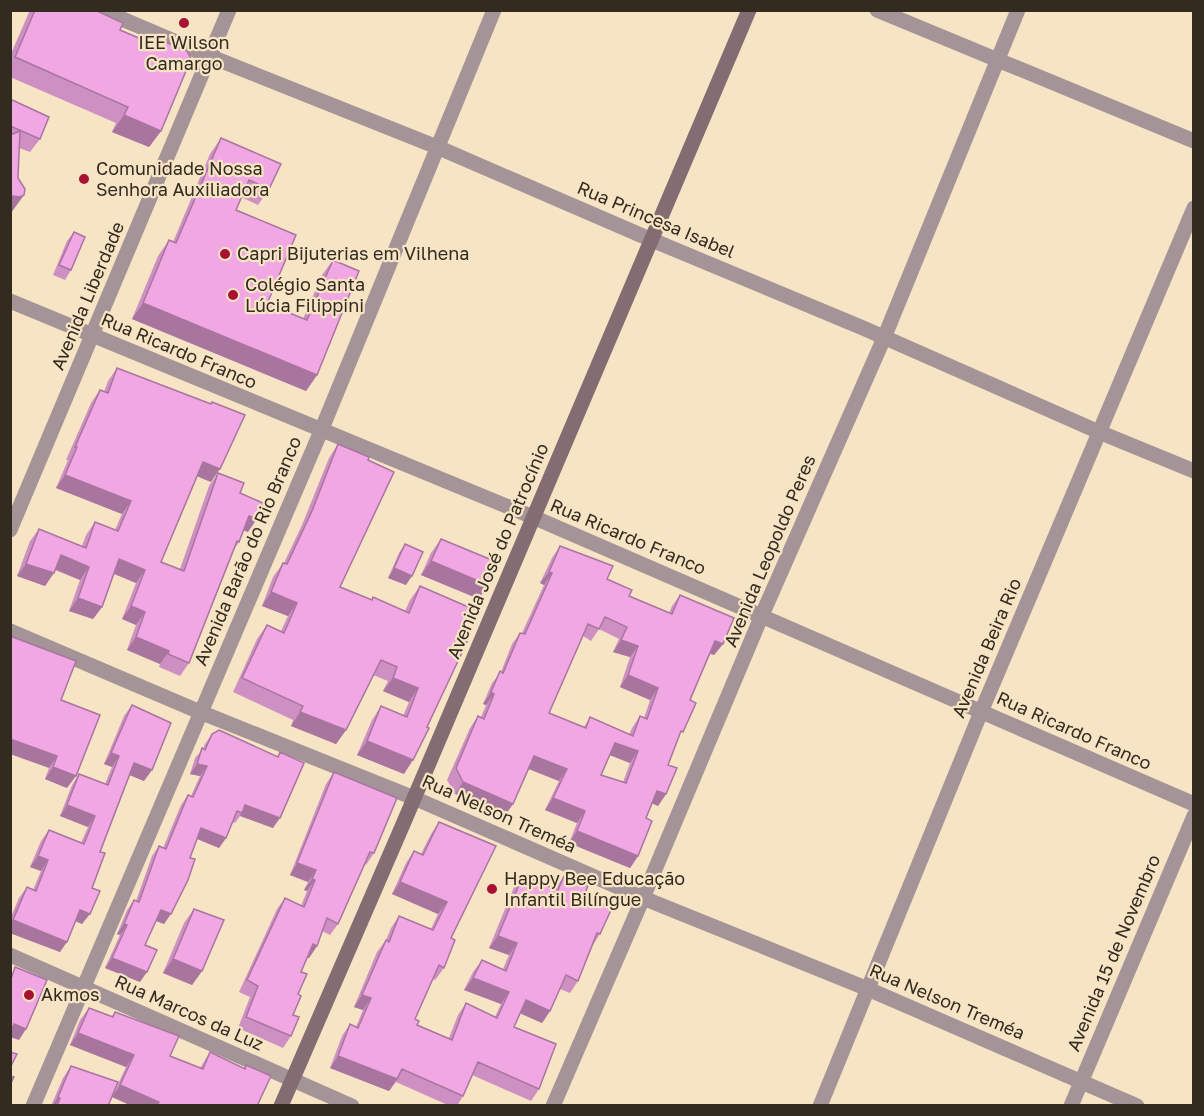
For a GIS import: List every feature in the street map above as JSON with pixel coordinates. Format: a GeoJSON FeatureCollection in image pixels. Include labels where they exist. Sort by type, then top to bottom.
{"type":"FeatureCollection","features":[{"type":"Feature","properties":{"kind":"street","name":"Rua Princesa Isabel"},"geometry":{"type":"LineString","coordinates":[[102,10],[209,56],[437,147],[1194,471]]}},
{"type":"Feature","properties":{"kind":"street","name":"Avenida Liberdade"},"geometry":{"type":"LineString","coordinates":[[10,530],[229,10]]}},
{"type":"Feature","properties":{"kind":"street","name":"Avenida Barão do Rio Branco"},"geometry":{"type":"LineString","coordinates":[[33,1106],[321,431],[494,10]]}},
{"type":"Feature","properties":{"kind":"street","name":"Avenida José do Patrocínio"},"geometry":{"type":"LineString","coordinates":[[281,1106],[749,10]]}},
{"type":"Feature","properties":{"kind":"street"},"geometry":{"type":"LineString","coordinates":[[877,10],[998,62],[1194,141]]}},
{"type":"Feature","properties":{"kind":"street","name":"Avenida Leopoldo Peres"},"geometry":{"type":"LineString","coordinates":[[553,1106],[762,615],[884,338],[1018,10]]}},
{"type":"Feature","properties":{"kind":"street","name":"Avenida Beira Rio"},"geometry":{"type":"LineString","coordinates":[[820,1106],[981,712],[1194,208]]}},
{"type":"Feature","properties":{"kind":"street","name":"Rua Ricardo Franco"},"geometry":{"type":"LineString","coordinates":[[10,301],[533,517],[1194,804]]}},
{"type":"Feature","properties":{"kind":"street","name":"Rua Nelson Treméa"},"geometry":{"type":"LineString","coordinates":[[10,630],[200,712],[414,798],[643,898],[868,989],[1137,1106]]}},
{"type":"Feature","properties":{"kind":"street","name":"Avenida 15 de Novembro"},"geometry":{"type":"LineString","coordinates":[[1071,1106],[1194,816]]}},
{"type":"Feature","properties":{"kind":"street","name":"Rua Marcos da Luz"},"geometry":{"type":"LineString","coordinates":[[10,955],[352,1106]]}},
{"type":"Feature","properties":{"kind":"building"},"geometry":{"type":"Polygon","coordinates":[[[35,10],[95,10],[123,23],[120,30],[153,44],[156,38],[187,51],[191,59],[161,131],[124,115],[128,107],[15,57],[35,10]]]}},
{"type":"Feature","properties":{"kind":"building"},"geometry":{"type":"Polygon","coordinates":[[[10,99],[49,117],[40,139],[10,126],[10,99]]]}},
{"type":"Feature","properties":{"kind":"building"},"geometry":{"type":"Polygon","coordinates":[[[20,131],[18,178],[25,189],[24,195],[10,197],[10,135],[20,131]]]}},
{"type":"Feature","properties":{"kind":"building"},"geometry":{"type":"Polygon","coordinates":[[[221,138],[281,164],[269,189],[249,180],[236,210],[296,235],[267,304],[307,320],[333,260],[359,271],[317,375],[143,303],[169,240],[176,243],[221,138]]]}},
{"type":"Feature","properties":{"kind":"building"},"geometry":{"type":"Polygon","coordinates":[[[74,232],[85,237],[71,270],[59,265],[74,232]]]}},
{"type":"Feature","properties":{"kind":"building"},"geometry":{"type":"Polygon","coordinates":[[[117,368],[245,415],[220,469],[203,462],[161,562],[184,571],[218,473],[244,483],[240,493],[263,503],[257,519],[249,516],[239,542],[237,541],[189,663],[168,654],[169,651],[136,637],[145,612],[131,606],[145,570],[119,559],[102,607],[78,598],[89,567],[61,555],[54,573],[26,564],[39,529],[86,548],[95,522],[118,531],[131,501],[65,475],[100,390],[108,393],[117,368]]]}},
{"type":"Feature","properties":{"kind":"building"},"geometry":{"type":"Polygon","coordinates":[[[338,444],[369,457],[368,460],[394,472],[340,587],[372,600],[373,597],[409,613],[420,586],[473,609],[460,639],[467,642],[413,760],[367,741],[381,706],[407,717],[418,688],[393,678],[397,667],[381,660],[346,730],[300,712],[303,706],[242,678],[267,625],[284,633],[297,603],[271,592],[283,563],[287,564],[312,511],[338,444]]]}},
{"type":"Feature","properties":{"kind":"building"},"geometry":{"type":"Polygon","coordinates":[[[441,539],[499,563],[488,585],[431,561],[441,539]]]}},
{"type":"Feature","properties":{"kind":"building"},"geometry":{"type":"Polygon","coordinates":[[[405,544],[423,552],[412,576],[394,568],[405,544]]]}},
{"type":"Feature","properties":{"kind":"building"},"geometry":{"type":"Polygon","coordinates":[[[560,546],[613,566],[607,579],[632,590],[629,596],[672,614],[680,595],[734,618],[723,644],[715,641],[690,700],[696,703],[683,732],[681,731],[668,765],[677,768],[666,794],[657,791],[646,818],[652,821],[638,856],[577,831],[585,811],[553,798],[567,769],[534,756],[513,804],[463,782],[456,768],[478,716],[484,719],[494,694],[491,692],[500,671],[503,673],[520,633],[525,634],[552,573],[549,572],[560,546]],[[605,617],[599,629],[588,624],[549,713],[586,728],[590,717],[633,736],[640,716],[647,719],[658,688],[628,675],[638,646],[621,640],[627,627],[605,617]],[[615,743],[601,775],[626,783],[638,751],[615,743]]]}},
{"type":"Feature","properties":{"kind":"building"},"geometry":{"type":"Polygon","coordinates":[[[10,636],[76,661],[61,700],[100,715],[76,776],[53,767],[57,756],[10,739],[10,636]]]}},
{"type":"Feature","properties":{"kind":"building"},"geometry":{"type":"Polygon","coordinates":[[[132,705],[171,723],[152,770],[134,763],[100,852],[105,853],[92,888],[100,891],[90,914],[80,910],[67,942],[13,920],[27,887],[36,891],[48,860],[38,856],[49,830],[84,844],[95,816],[67,805],[79,774],[108,785],[119,756],[111,753],[132,705]]]}},
{"type":"Feature","properties":{"kind":"building"},"geometry":{"type":"Polygon","coordinates":[[[219,730],[278,757],[280,752],[304,763],[280,818],[245,805],[242,813],[237,811],[226,838],[201,828],[190,858],[195,859],[188,880],[171,914],[161,910],[145,945],[157,950],[147,972],[112,958],[127,925],[124,924],[134,900],[139,902],[159,846],[166,849],[188,795],[193,797],[207,766],[197,764],[202,748],[205,750],[212,734],[219,730]]]}},
{"type":"Feature","properties":{"kind":"building"},"geometry":{"type":"Polygon","coordinates":[[[334,772],[397,798],[374,853],[370,852],[338,924],[327,918],[317,946],[313,944],[301,972],[307,974],[298,994],[301,996],[293,1015],[299,1017],[291,1036],[246,1017],[258,986],[247,980],[285,898],[304,907],[315,880],[312,879],[316,870],[297,863],[334,772]]]}},
{"type":"Feature","properties":{"kind":"building"},"geometry":{"type":"Polygon","coordinates":[[[439,822],[496,846],[451,938],[455,940],[444,968],[439,965],[415,1019],[419,1021],[417,1025],[452,1040],[466,1003],[497,1018],[509,992],[473,978],[482,960],[506,971],[517,943],[498,936],[523,875],[558,890],[564,876],[588,886],[584,896],[612,908],[600,934],[597,933],[578,981],[566,975],[550,1011],[526,1000],[514,1027],[556,1044],[539,1089],[478,1062],[463,1096],[402,1069],[397,1079],[338,1056],[350,1024],[358,1028],[371,998],[362,995],[386,940],[389,942],[399,916],[433,930],[447,902],[400,882],[414,851],[423,855],[439,822]]]}},
{"type":"Feature","properties":{"kind":"building"},"geometry":{"type":"Polygon","coordinates":[[[194,909],[224,920],[202,971],[173,959],[194,909]]]}},
{"type":"Feature","properties":{"kind":"building"},"geometry":{"type":"Polygon","coordinates":[[[15,967],[47,980],[26,1029],[14,1024],[10,1033],[10,975],[12,976],[15,967]]]}},
{"type":"Feature","properties":{"kind":"building"},"geometry":{"type":"Polygon","coordinates":[[[89,1008],[113,1017],[115,1012],[179,1036],[170,1056],[203,1069],[210,1052],[245,1069],[246,1065],[271,1076],[257,1106],[157,1106],[159,1102],[120,1085],[134,1055],[78,1033],[89,1008]]]}},
{"type":"Feature","properties":{"kind":"building"},"geometry":{"type":"Polygon","coordinates":[[[10,1052],[17,1054],[10,1068],[10,1052]]]}},
{"type":"Feature","properties":{"kind":"building"},"geometry":{"type":"Polygon","coordinates":[[[71,1066],[118,1082],[108,1106],[57,1106],[60,1098],[58,1097],[71,1066]]]}},
{"type":"Feature","properties":{"kind":"place","name":"IEE Wilson Camargo"},"geometry":{"type":"Point","coordinates":[184,23]}},
{"type":"Feature","properties":{"kind":"place","name":"Comunidade Nossa Senhora Auxiliadora"},"geometry":{"type":"Point","coordinates":[84,179]}},
{"type":"Feature","properties":{"kind":"place","name":"Capri Bijuterias em Vilhena"},"geometry":{"type":"Point","coordinates":[225,254]}},
{"type":"Feature","properties":{"kind":"place","name":"Colégio Santa Lúcia Filippini"},"geometry":{"type":"Point","coordinates":[233,295]}},
{"type":"Feature","properties":{"kind":"place","name":"Happy Bee Educação Infantil Bilíngue"},"geometry":{"type":"Point","coordinates":[492,889]}},
{"type":"Feature","properties":{"kind":"place","name":"Akmos"},"geometry":{"type":"Point","coordinates":[29,995]}}]}
